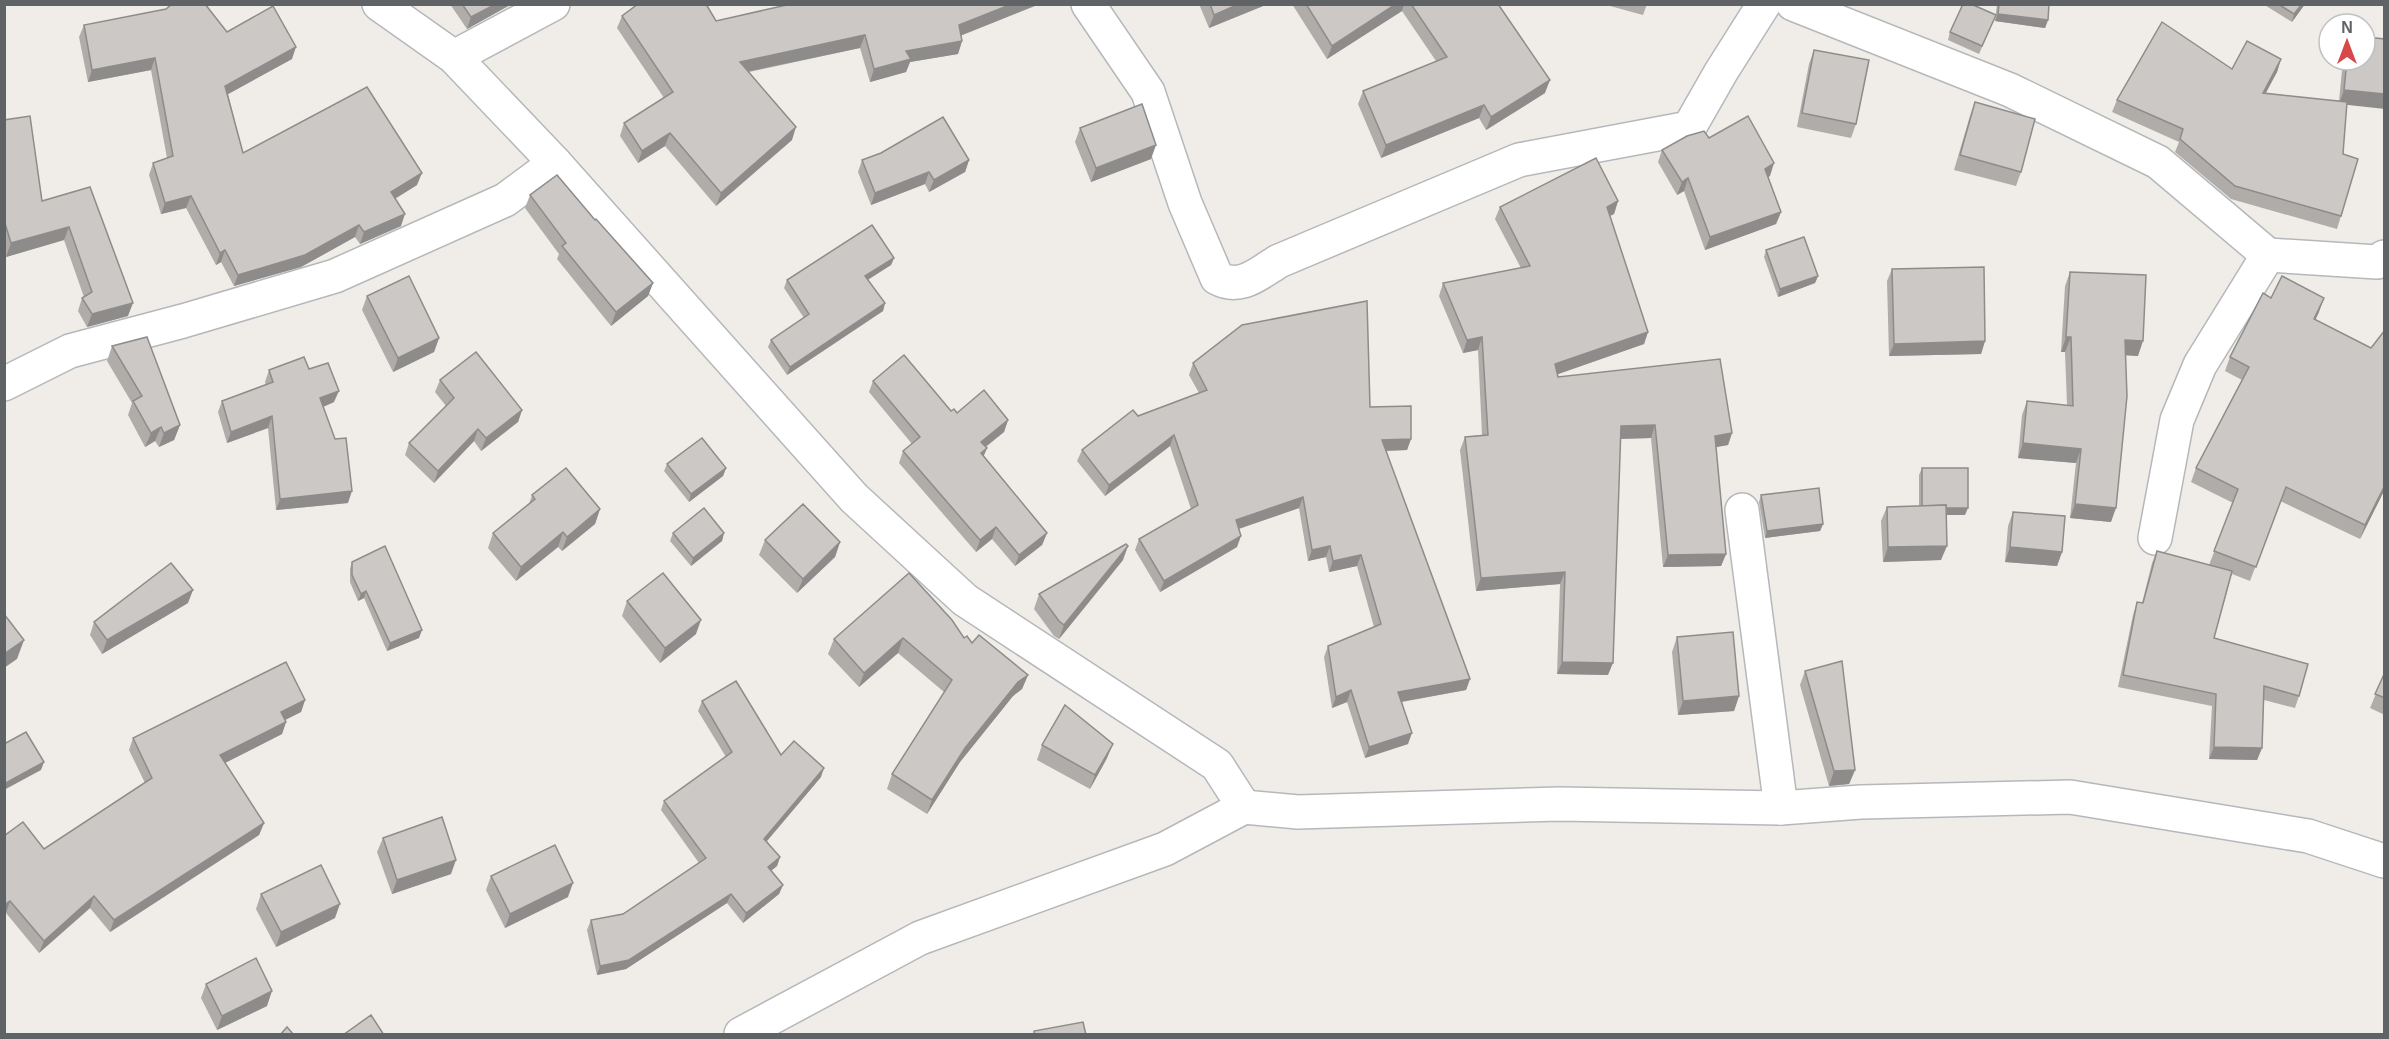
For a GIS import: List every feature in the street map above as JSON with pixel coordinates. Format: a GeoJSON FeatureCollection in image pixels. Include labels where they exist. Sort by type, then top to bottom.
{"type":"FeatureCollection","features":[{"type":"Feature","properties":{"kind":"street"},"geometry":{"type":"LineString","coordinates":[[379,4],[454,57],[555,162],[854,498],[965,600],[1216,765],[1244,807]]}},
{"type":"Feature","properties":{"kind":"street"},"geometry":{"type":"LineString","coordinates":[[454,57],[554,4]]}},
{"type":"Feature","properties":{"kind":"street"},"geometry":{"type":"LineString","coordinates":[[1088,4],[1148,92],[1185,202],[1217,278],[1228,284],[1245,281],[1279,261],[1519,160],[1689,128],[1764,4]]}},
{"type":"Feature","properties":{"kind":"street"},"geometry":{"type":"LineString","coordinates":[[1793,4],[2010,90],[2158,162],[2268,255],[2377,262],[2385,257]]}},
{"type":"Feature","properties":{"kind":"street"},"geometry":{"type":"LineString","coordinates":[[4,384],[70,351],[183,321],[335,276],[505,200],[555,162]]}},
{"type":"Feature","properties":{"kind":"street"},"geometry":{"type":"LineString","coordinates":[[2155,538],[2177,420],[2200,365],[2268,255]]}},
{"type":"Feature","properties":{"kind":"street"},"geometry":{"type":"LineString","coordinates":[[1742,510],[1781,808]]}},
{"type":"Feature","properties":{"kind":"street"},"geometry":{"type":"LineString","coordinates":[[741,1035],[920,938],[1165,849],[1244,807],[1298,812],[1559,804],[1781,808],[1861,802],[2070,797],[2308,836],[2385,861]]}},
{"type":"Feature","properties":{"kind":"building"},"geometry":{"type":"Polygon","coordinates":[[[172,4],[205,4],[227,32],[273,6],[296,47],[225,86],[243,153],[367,87],[422,173],[391,192],[405,214],[364,232],[359,225],[305,255],[238,275],[225,250],[220,253],[191,196],[165,203],[153,163],[173,156],[155,58],[92,70],[84,25],[166,9],[172,4]]]}},
{"type":"Feature","properties":{"kind":"building"},"geometry":{"type":"Polygon","coordinates":[[[462,4],[496,4],[471,17],[462,4]]]}},
{"type":"Feature","properties":{"kind":"building"},"geometry":{"type":"Polygon","coordinates":[[[638,4],[706,4],[716,21],[791,4],[1012,4],[959,25],[962,41],[906,51],[911,59],[874,69],[865,35],[740,62],[796,127],[721,193],[670,133],[642,151],[624,123],[673,92],[622,16],[638,4]]]}},
{"type":"Feature","properties":{"kind":"building"},"geometry":{"type":"Polygon","coordinates":[[[1210,4],[1239,4],[1214,15],[1210,4]]]}},
{"type":"Feature","properties":{"kind":"building"},"geometry":{"type":"Polygon","coordinates":[[[1306,4],[1396,4],[1332,46],[1306,4]]]}},
{"type":"Feature","properties":{"kind":"building"},"geometry":{"type":"Polygon","coordinates":[[[1411,4],[1498,4],[1550,80],[1491,117],[1484,105],[1386,145],[1363,91],[1447,57],[1411,4]]]}},
{"type":"Feature","properties":{"kind":"building"},"geometry":{"type":"Polygon","coordinates":[[[1963,4],[1971,4],[1996,15],[1982,46],[1950,32],[1963,4]]]}},
{"type":"Feature","properties":{"kind":"building"},"geometry":{"type":"Polygon","coordinates":[[[1999,4],[2049,4],[2048,20],[1998,14],[1999,4]]]}},
{"type":"Feature","properties":{"kind":"building"},"geometry":{"type":"Polygon","coordinates":[[[2278,4],[2302,4],[2294,14],[2278,4]]]}},
{"type":"Feature","properties":{"kind":"building"},"geometry":{"type":"Polygon","coordinates":[[[2162,22],[2232,69],[2247,41],[2281,59],[2263,93],[2347,102],[2343,154],[2358,159],[2341,216],[2235,186],[2180,139],[2183,129],[2117,100],[2162,22]]]}},
{"type":"Feature","properties":{"kind":"building"},"geometry":{"type":"Polygon","coordinates":[[[2377,38],[2385,39],[2385,94],[2344,90],[2346,72],[2377,72],[2377,38]]]}},
{"type":"Feature","properties":{"kind":"building"},"geometry":{"type":"Polygon","coordinates":[[[1814,50],[1869,60],[1856,124],[1802,113],[1814,50]]]}},
{"type":"Feature","properties":{"kind":"building"},"geometry":{"type":"Polygon","coordinates":[[[1975,102],[2035,119],[2021,172],[1960,155],[1975,102]]]}},
{"type":"Feature","properties":{"kind":"building"},"geometry":{"type":"Polygon","coordinates":[[[1142,104],[1156,145],[1096,168],[1080,128],[1142,104]]]}},
{"type":"Feature","properties":{"kind":"building"},"geometry":{"type":"Polygon","coordinates":[[[30,116],[42,201],[90,187],[133,303],[92,314],[82,298],[92,292],[69,227],[11,243],[4,220],[4,120],[30,116]]]}},
{"type":"Feature","properties":{"kind":"building"},"geometry":{"type":"Polygon","coordinates":[[[1748,116],[1774,163],[1765,169],[1781,212],[1710,237],[1688,178],[1682,182],[1662,150],[1687,136],[1704,131],[1709,138],[1748,116]]]}},
{"type":"Feature","properties":{"kind":"building"},"geometry":{"type":"Polygon","coordinates":[[[943,117],[969,160],[934,180],[929,172],[875,193],[862,160],[881,153],[943,117]]]}},
{"type":"Feature","properties":{"kind":"building"},"geometry":{"type":"Polygon","coordinates":[[[1596,158],[1618,201],[1607,207],[1648,332],[1555,364],[1558,377],[1720,359],[1732,433],[1715,436],[1726,554],[1668,555],[1655,425],[1621,426],[1613,663],[1562,662],[1565,572],[1481,578],[1465,437],[1488,435],[1482,337],[1467,340],[1443,283],[1530,266],[1500,207],[1596,158]]]}},
{"type":"Feature","properties":{"kind":"building"},"geometry":{"type":"Polygon","coordinates":[[[557,175],[653,283],[616,312],[562,246],[566,243],[530,195],[557,175]]]}},
{"type":"Feature","properties":{"kind":"building"},"geometry":{"type":"Polygon","coordinates":[[[872,225],[894,258],[865,276],[885,303],[790,367],[771,340],[809,314],[787,280],[872,225]]]}},
{"type":"Feature","properties":{"kind":"building"},"geometry":{"type":"Polygon","coordinates":[[[1804,237],[1818,276],[1780,289],[1766,250],[1804,237]]]}},
{"type":"Feature","properties":{"kind":"building"},"geometry":{"type":"Polygon","coordinates":[[[1984,267],[1985,341],[1894,344],[1892,269],[1984,267]]]}},
{"type":"Feature","properties":{"kind":"building"},"geometry":{"type":"Polygon","coordinates":[[[2070,272],[2146,275],[2143,341],[2125,340],[2127,396],[2116,508],[2075,504],[2081,449],[2023,443],[2027,401],[2073,406],[2071,337],[2066,337],[2070,272]]]}},
{"type":"Feature","properties":{"kind":"building"},"geometry":{"type":"Polygon","coordinates":[[[409,276],[439,338],[398,358],[367,296],[409,276]]]}},
{"type":"Feature","properties":{"kind":"building"},"geometry":{"type":"Polygon","coordinates":[[[2282,276],[2324,298],[2314,319],[2371,348],[2385,330],[2385,485],[2365,525],[2286,487],[2256,567],[2214,551],[2238,489],[2196,468],[2249,367],[2230,357],[2263,293],[2271,298],[2282,276]]]}},
{"type":"Feature","properties":{"kind":"building"},"geometry":{"type":"Polygon","coordinates":[[[1367,301],[1370,407],[1411,406],[1411,439],[1382,440],[1470,679],[1398,692],[1412,733],[1369,747],[1351,690],[1336,697],[1328,646],[1381,624],[1361,555],[1333,561],[1330,546],[1312,550],[1303,497],[1236,520],[1241,536],[1164,581],[1139,539],[1198,505],[1174,435],[1109,485],[1082,450],[1133,410],[1138,416],[1207,390],[1193,363],[1242,325],[1367,301]]]}},
{"type":"Feature","properties":{"kind":"building"},"geometry":{"type":"Polygon","coordinates":[[[147,337],[180,425],[164,433],[161,427],[151,433],[133,401],[142,396],[112,346],[147,337]]]}},
{"type":"Feature","properties":{"kind":"building"},"geometry":{"type":"Polygon","coordinates":[[[476,352],[522,410],[486,438],[478,429],[438,471],[409,443],[454,398],[440,380],[476,352]]]}},
{"type":"Feature","properties":{"kind":"building"},"geometry":{"type":"Polygon","coordinates":[[[904,355],[951,411],[954,409],[957,413],[984,390],[1008,420],[981,442],[987,448],[981,453],[1047,533],[1019,555],[996,527],[980,540],[903,451],[920,437],[873,381],[904,355]]]}},
{"type":"Feature","properties":{"kind":"building"},"geometry":{"type":"Polygon","coordinates":[[[304,357],[309,369],[328,363],[339,391],[320,398],[335,439],[346,438],[352,491],[280,499],[272,416],[231,432],[222,401],[273,382],[269,370],[304,357]]]}},
{"type":"Feature","properties":{"kind":"building"},"geometry":{"type":"Polygon","coordinates":[[[702,438],[726,468],[691,494],[667,464],[702,438]]]}},
{"type":"Feature","properties":{"kind":"building"},"geometry":{"type":"Polygon","coordinates":[[[566,468],[600,509],[567,537],[563,532],[521,567],[493,533],[535,499],[532,495],[566,468]]]}},
{"type":"Feature","properties":{"kind":"building"},"geometry":{"type":"Polygon","coordinates":[[[1922,468],[1968,468],[1968,508],[1946,508],[1946,505],[1922,506],[1922,468]]]}},
{"type":"Feature","properties":{"kind":"building"},"geometry":{"type":"Polygon","coordinates":[[[1819,488],[1823,524],[1767,531],[1761,495],[1819,488]]]}},
{"type":"Feature","properties":{"kind":"building"},"geometry":{"type":"Polygon","coordinates":[[[803,504],[840,542],[803,579],[765,540],[803,504]]]}},
{"type":"Feature","properties":{"kind":"building"},"geometry":{"type":"Polygon","coordinates":[[[1946,505],[1947,546],[1888,547],[1887,507],[1946,505]]]}},
{"type":"Feature","properties":{"kind":"building"},"geometry":{"type":"Polygon","coordinates":[[[704,508],[724,533],[693,558],[673,533],[704,508]]]}},
{"type":"Feature","properties":{"kind":"building"},"geometry":{"type":"Polygon","coordinates":[[[2013,512],[2065,516],[2062,552],[2010,547],[2013,512]]]}},
{"type":"Feature","properties":{"kind":"building"},"geometry":{"type":"Polygon","coordinates":[[[1126,544],[1128,546],[1064,625],[1059,621],[1039,594],[1126,544]]]}},
{"type":"Feature","properties":{"kind":"building"},"geometry":{"type":"Polygon","coordinates":[[[385,546],[422,630],[390,643],[366,591],[361,594],[352,575],[352,562],[385,546]]]}},
{"type":"Feature","properties":{"kind":"building"},"geometry":{"type":"Polygon","coordinates":[[[2157,551],[2232,571],[2214,638],[2308,664],[2299,696],[2264,686],[2262,748],[2214,747],[2216,694],[2123,675],[2137,602],[2143,603],[2157,551]]]}},
{"type":"Feature","properties":{"kind":"building"},"geometry":{"type":"Polygon","coordinates":[[[171,563],[193,590],[107,640],[94,622],[171,563]]]}},
{"type":"Feature","properties":{"kind":"building"},"geometry":{"type":"Polygon","coordinates":[[[663,573],[701,620],[665,648],[627,601],[663,573]]]}},
{"type":"Feature","properties":{"kind":"building"},"geometry":{"type":"Polygon","coordinates":[[[909,573],[952,620],[964,638],[967,636],[972,643],[979,635],[1028,675],[1018,682],[965,748],[932,800],[892,774],[952,680],[903,638],[864,673],[834,639],[909,573]]]}},
{"type":"Feature","properties":{"kind":"building"},"geometry":{"type":"Polygon","coordinates":[[[4,614],[24,640],[4,654],[4,614]]]}},
{"type":"Feature","properties":{"kind":"building"},"geometry":{"type":"Polygon","coordinates":[[[1733,632],[1739,696],[1683,701],[1677,637],[1733,632]]]}},
{"type":"Feature","properties":{"kind":"building"},"geometry":{"type":"Polygon","coordinates":[[[1842,661],[1855,770],[1834,771],[1805,671],[1842,661]]]}},
{"type":"Feature","properties":{"kind":"building"},"geometry":{"type":"Polygon","coordinates":[[[286,662],[305,700],[281,712],[286,722],[220,755],[264,823],[114,920],[94,896],[44,941],[10,901],[4,905],[4,836],[23,822],[44,849],[152,778],[133,738],[286,662]]]}},
{"type":"Feature","properties":{"kind":"building"},"geometry":{"type":"Polygon","coordinates":[[[2385,672],[2385,698],[2375,694],[2385,672]]]}},
{"type":"Feature","properties":{"kind":"building"},"geometry":{"type":"Polygon","coordinates":[[[736,681],[781,755],[794,741],[824,768],[764,839],[780,857],[768,867],[783,885],[746,913],[731,894],[629,960],[600,966],[591,920],[623,914],[706,858],[664,801],[732,752],[702,701],[736,681]]]}},
{"type":"Feature","properties":{"kind":"building"},"geometry":{"type":"Polygon","coordinates":[[[1065,705],[1113,744],[1095,775],[1042,745],[1065,705]]]}},
{"type":"Feature","properties":{"kind":"building"},"geometry":{"type":"Polygon","coordinates":[[[26,732],[44,762],[4,784],[4,744],[26,732]]]}},
{"type":"Feature","properties":{"kind":"building"},"geometry":{"type":"Polygon","coordinates":[[[442,817],[456,860],[397,880],[383,838],[442,817]]]}},
{"type":"Feature","properties":{"kind":"building"},"geometry":{"type":"Polygon","coordinates":[[[555,845],[573,883],[510,914],[491,876],[555,845]]]}},
{"type":"Feature","properties":{"kind":"building"},"geometry":{"type":"Polygon","coordinates":[[[321,865],[340,904],[281,932],[261,894],[321,865]]]}},
{"type":"Feature","properties":{"kind":"building"},"geometry":{"type":"Polygon","coordinates":[[[256,958],[272,991],[222,1016],[206,984],[256,958]]]}},
{"type":"Feature","properties":{"kind":"building"},"geometry":{"type":"Polygon","coordinates":[[[371,1015],[384,1035],[343,1035],[371,1015]]]}},
{"type":"Feature","properties":{"kind":"building"},"geometry":{"type":"Polygon","coordinates":[[[1083,1022],[1086,1035],[1034,1035],[1034,1031],[1083,1022]]]}},
{"type":"Feature","properties":{"kind":"building"},"geometry":{"type":"Polygon","coordinates":[[[287,1027],[294,1035],[280,1035],[287,1027]]]}}]}
